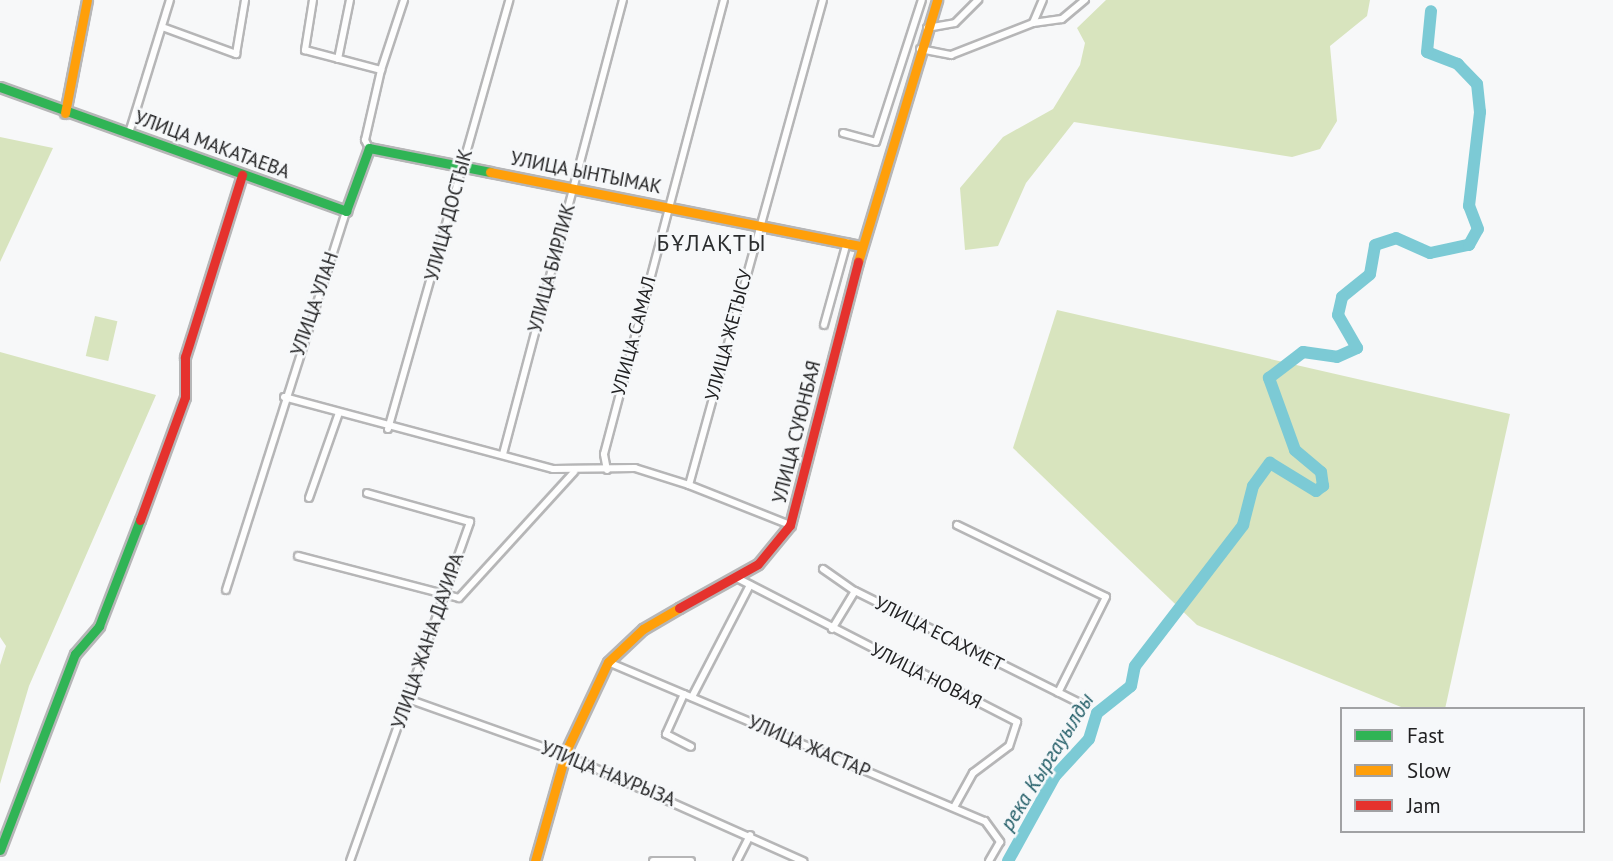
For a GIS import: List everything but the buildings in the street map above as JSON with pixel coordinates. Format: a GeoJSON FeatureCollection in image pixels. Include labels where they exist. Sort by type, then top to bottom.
{"type":"FeatureCollection","features":[{"type":"Feature","properties":{"kind":"street"},"geometry":{"type":"LineString","coordinates":[[65,113],[87,0]]}},
{"type":"Feature","properties":{"kind":"street"},"geometry":{"type":"LineString","coordinates":[[129,133],[165,28],[170,0]]}},
{"type":"Feature","properties":{"kind":"street"},"geometry":{"type":"LineString","coordinates":[[165,28],[236,54],[245,0]]}},
{"type":"Feature","properties":{"kind":"street"},"geometry":{"type":"LineString","coordinates":[[313,0],[305,50],[381,70]]}},
{"type":"Feature","properties":{"kind":"street"},"geometry":{"type":"LineString","coordinates":[[338,59],[350,0]]}},
{"type":"Feature","properties":{"kind":"street"},"geometry":{"type":"LineString","coordinates":[[346,211],[369,148],[365,140],[381,70],[404,0]]}},
{"type":"Feature","properties":{"kind":"street","name":"УЛИЦА ДОСТЫК"},"geometry":{"type":"LineString","coordinates":[[389,427],[509,0]]}},
{"type":"Feature","properties":{"kind":"street","name":"УЛИЦА БИРЛИК"},"geometry":{"type":"LineString","coordinates":[[503,454],[623,0]]}},
{"type":"Feature","properties":{"kind":"street","name":"УЛИЦА САМАЛ"},"geometry":{"type":"LineString","coordinates":[[607,470],[604,454],[724,0]]}},
{"type":"Feature","properties":{"kind":"street","name":"УЛИЦА ЖЕТЫСУ"},"geometry":{"type":"LineString","coordinates":[[689,485],[823,0]]}},
{"type":"Feature","properties":{"kind":"street"},"geometry":{"type":"LineString","coordinates":[[843,133],[876,142],[922,0]]}},
{"type":"Feature","properties":{"kind":"street","name":"УЛИЦА СУЮНБАЯ"},"geometry":{"type":"LineString","coordinates":[[535,861],[565,755],[608,662],[643,629],[758,565],[790,525],[862,246],[937,0]]}},
{"type":"Feature","properties":{"kind":"street"},"geometry":{"type":"LineString","coordinates":[[928,29],[955,23],[978,0]]}},
{"type":"Feature","properties":{"kind":"street"},"geometry":{"type":"LineString","coordinates":[[1033,23],[1043,0]]}},
{"type":"Feature","properties":{"kind":"street"},"geometry":{"type":"LineString","coordinates":[[920,49],[951,55],[1033,23],[1062,19],[1085,0]]}},
{"type":"Feature","properties":{"kind":"street","name":"УЛИЦА МАКАТАЕВА"},"geometry":{"type":"LineString","coordinates":[[0,87],[65,113],[129,133],[346,211]]}},
{"type":"Feature","properties":{"kind":"street","name":"УЛИЦА ЫНТЫМАК"},"geometry":{"type":"LineString","coordinates":[[369,148],[862,246]]}},
{"type":"Feature","properties":{"kind":"street"},"geometry":{"type":"LineString","coordinates":[[0,850],[75,654],[99,626],[176,426],[185,397],[185,357],[242,175]]}},
{"type":"Feature","properties":{"kind":"street","name":"УЛИЦА УЛАН"},"geometry":{"type":"LineString","coordinates":[[226,590],[284,397],[346,211]]}},
{"type":"Feature","properties":{"kind":"street"},"geometry":{"type":"LineString","coordinates":[[824,325],[847,243]]}},
{"type":"Feature","properties":{"kind":"street"},"geometry":{"type":"LineString","coordinates":[[284,397],[389,427],[574,472],[653,471],[790,525]]}},
{"type":"Feature","properties":{"kind":"street"},"geometry":{"type":"LineString","coordinates":[[309,498],[338,413]]}},
{"type":"Feature","properties":{"kind":"street"},"geometry":{"type":"LineString","coordinates":[[298,555],[459,598],[574,472]]}},
{"type":"Feature","properties":{"kind":"street","name":"УЛИЦА ЖАНА ДАУИРА"},"geometry":{"type":"LineString","coordinates":[[349,861],[470,522],[367,493]]}},
{"type":"Feature","properties":{"kind":"street"},"geometry":{"type":"LineString","coordinates":[[957,525],[1105,597],[1058,693]]}},
{"type":"Feature","properties":{"kind":"street","name":"УЛИЦА ЕСАХМЕТ"},"geometry":{"type":"LineString","coordinates":[[823,569],[855,591],[1084,705]]}},
{"type":"Feature","properties":{"kind":"street","name":"УЛИЦА НОВАЯ"},"geometry":{"type":"LineString","coordinates":[[737,578],[1017,722],[1009,746],[973,773],[954,807]]}},
{"type":"Feature","properties":{"kind":"street"},"geometry":{"type":"LineString","coordinates":[[692,698],[750,585]]}},
{"type":"Feature","properties":{"kind":"street"},"geometry":{"type":"LineString","coordinates":[[832,629],[855,591]]}},
{"type":"Feature","properties":{"kind":"street","name":"УЛИЦА ЖАСТАР"},"geometry":{"type":"LineString","coordinates":[[608,662],[985,821],[1000,842],[989,861]]}},
{"type":"Feature","properties":{"kind":"street"},"geometry":{"type":"LineString","coordinates":[[684,694],[666,734],[691,747]]}},
{"type":"Feature","properties":{"kind":"street","name":"УЛИЦА НАУРЫЗА"},"geometry":{"type":"LineString","coordinates":[[408,699],[565,755],[750,835],[803,861]]}},
{"type":"Feature","properties":{"kind":"street"},"geometry":{"type":"LineString","coordinates":[[737,861],[750,835]]}},
{"type":"Feature","properties":{"kind":"street"},"geometry":{"type":"LineString","coordinates":[[653,861],[691,861]]}},
{"type":"Feature","properties":{"kind":"green space"},"geometry":{"type":"Polygon","coordinates":[[[1106,0],[1370,0],[1367,16],[1330,46],[1337,121],[1320,149],[1292,157],[1074,122],[1026,183],[998,246],[965,250],[960,188],[1003,137],[1053,109],[1080,65],[1085,43],[1077,28],[1106,0]]]}},
{"type":"Feature","properties":{"kind":"green space"},"geometry":{"type":"Polygon","coordinates":[[[0,137],[53,148],[0,262],[0,137]]]}},
{"type":"Feature","properties":{"kind":"green space"},"geometry":{"type":"Polygon","coordinates":[[[1057,310],[1510,414],[1445,707],[1401,707],[1197,625],[1013,448],[1057,310]]]}},
{"type":"Feature","properties":{"kind":"green space"},"geometry":{"type":"Polygon","coordinates":[[[95,316],[117,321],[108,361],[86,356],[95,316]]]}},
{"type":"Feature","properties":{"kind":"green space"},"geometry":{"type":"Polygon","coordinates":[[[0,352],[156,395],[29,686],[0,784],[0,665],[6,646],[0,637],[0,352]]]}},
{"type":"Feature","properties":{"kind":"waterway","name":"река Кыргауылды"},"geometry":{"type":"LineString","coordinates":[[1008,861],[1055,776],[1089,739],[1097,713],[1131,686],[1135,666],[1243,525],[1253,486],[1270,463],[1316,491],[1323,486],[1321,472],[1295,450],[1269,378],[1303,352],[1337,357],[1357,348],[1338,315],[1342,297],[1370,274],[1375,245],[1396,238],[1430,253],[1469,245],[1478,229],[1469,206],[1480,112],[1477,84],[1458,64],[1427,52],[1431,11]]}},
{"type":"Feature","properties":{"kind":"traffic: fast"},"geometry":{"type":"LineString","coordinates":[[0,87],[346,211],[369,148],[490,172]]}},
{"type":"Feature","properties":{"kind":"traffic: fast"},"geometry":{"type":"LineString","coordinates":[[0,850],[75,654],[99,626],[140,520]]}},
{"type":"Feature","properties":{"kind":"traffic: slow"},"geometry":{"type":"LineString","coordinates":[[65,113],[87,0]]}},
{"type":"Feature","properties":{"kind":"traffic: slow"},"geometry":{"type":"LineString","coordinates":[[858,262],[937,0]]}},
{"type":"Feature","properties":{"kind":"traffic: slow"},"geometry":{"type":"LineString","coordinates":[[490,172],[862,246]]}},
{"type":"Feature","properties":{"kind":"traffic: slow"},"geometry":{"type":"LineString","coordinates":[[535,861],[567,749],[608,662],[643,629],[679,608]]}},
{"type":"Feature","properties":{"kind":"traffic: jam"},"geometry":{"type":"LineString","coordinates":[[140,520],[185,397],[185,357],[242,175]]}},
{"type":"Feature","properties":{"kind":"traffic: jam"},"geometry":{"type":"LineString","coordinates":[[679,608],[758,564],[790,525],[858,262]]}},
{"type":"Feature","properties":{"kind":"district","name":"БҰЛАҚТЫ"},"geometry":{"type":"Point","coordinates":[712,243]}}]}
